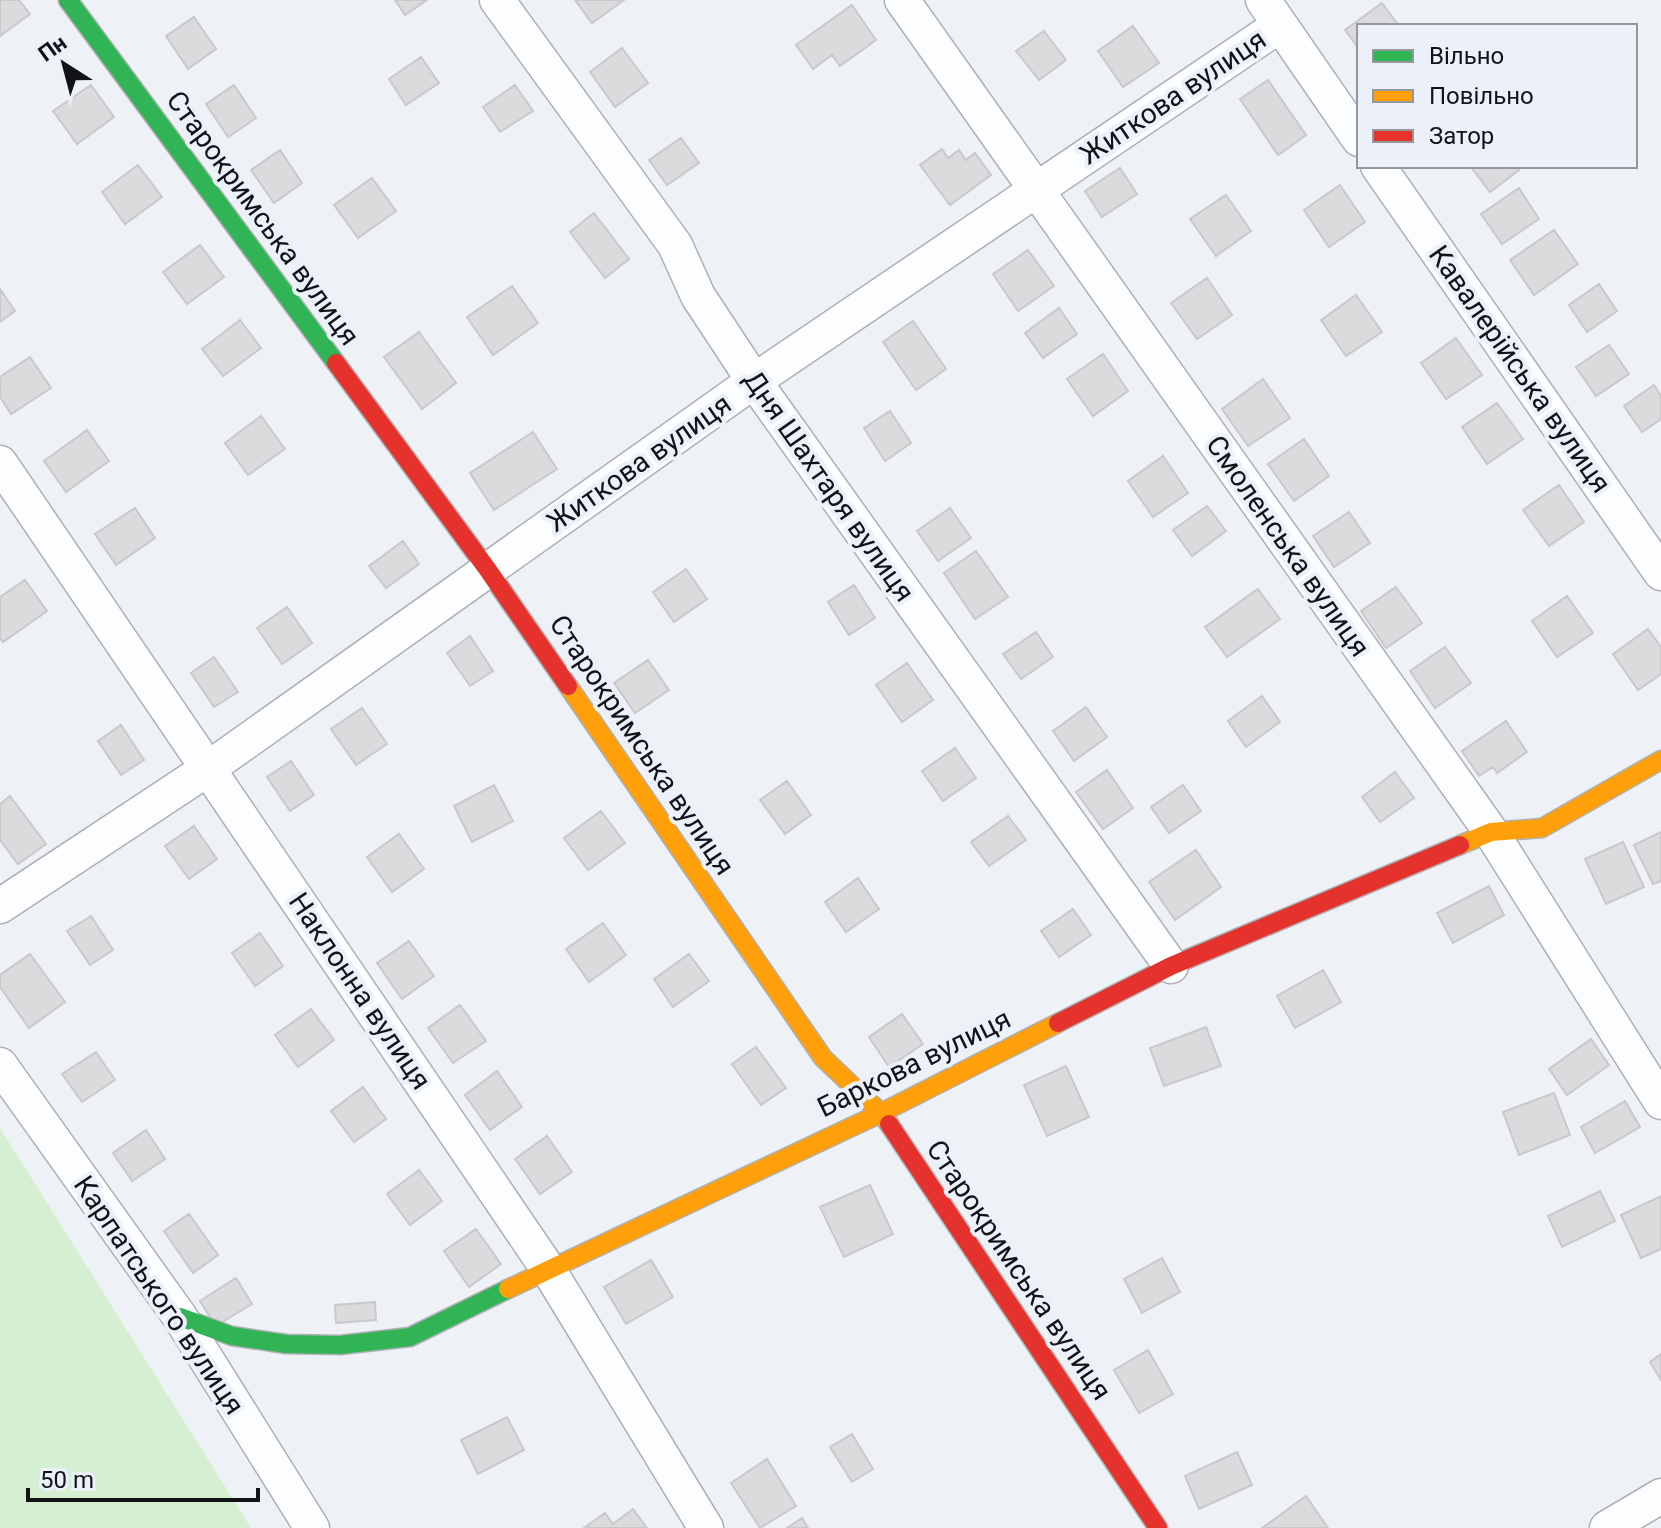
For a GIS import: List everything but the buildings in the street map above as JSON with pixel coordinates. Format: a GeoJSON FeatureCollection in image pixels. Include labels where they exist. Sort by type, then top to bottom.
{"type":"FeatureCollection","features":[{"type":"Feature","properties":{"kind":"street","name":"Старокримська вулиця"},"geometry":{"type":"LineString","coordinates":[[68,0],[488,570],[823,1058],[881,1113],[1158,1528]]}},
{"type":"Feature","properties":{"kind":"street","name":"Дня Шахтаря вулиця"},"geometry":{"type":"LineString","coordinates":[[497,0],[675,245],[698,296],[754,381],[1171,966]]}},
{"type":"Feature","properties":{"kind":"street","name":"Смоленська вулиця"},"geometry":{"type":"LineString","coordinates":[[902,0],[1491,832],[1661,1102]]}},
{"type":"Feature","properties":{"kind":"street","name":"Житкова вулиця"},"geometry":{"type":"LineString","coordinates":[[0,906],[209,768],[754,381],[1036,190],[1272,13]]}},
{"type":"Feature","properties":{"kind":"street"},"geometry":{"type":"LineString","coordinates":[[1272,13],[1357,136]]}},
{"type":"Feature","properties":{"kind":"street","name":"Кавалерійська вулиця"},"geometry":{"type":"LineString","coordinates":[[1379,168],[1661,573]]}},
{"type":"Feature","properties":{"kind":"street","name":"Наклонна вулиця"},"geometry":{"type":"LineString","coordinates":[[0,463],[548,1269],[706,1528]]}},
{"type":"Feature","properties":{"kind":"street","name":"Баркова вулиця"},"geometry":{"type":"LineString","coordinates":[[180,1317],[232,1336],[286,1344],[340,1345],[410,1337],[881,1113],[1171,966],[1491,832],[1542,828],[1661,760]]}},
{"type":"Feature","properties":{"kind":"street","name":"Карпатського вулиця"},"geometry":{"type":"LineString","coordinates":[[0,1065],[180,1317],[312,1528]]}},
{"type":"Feature","properties":{"kind":"street"},"geometry":{"type":"LineString","coordinates":[[1607,1528],[1661,1496]]}},
{"type":"Feature","properties":{"kind":"green space"},"geometry":{"type":"Polygon","coordinates":[[[0,1128],[251,1528],[0,1528],[0,1128]]]}},
{"type":"Feature","properties":{"kind":"traffic: fast"},"geometry":{"type":"LineString","coordinates":[[68,0],[336,363]]}},
{"type":"Feature","properties":{"kind":"traffic: fast"},"geometry":{"type":"LineString","coordinates":[[180,1317],[232,1336],[286,1344],[340,1345],[410,1337],[508,1289]]}},
{"type":"Feature","properties":{"kind":"traffic: slow"},"geometry":{"type":"LineString","coordinates":[[568,686],[823,1058],[889,1124]]}},
{"type":"Feature","properties":{"kind":"traffic: slow"},"geometry":{"type":"LineString","coordinates":[[1460,845],[1491,832],[1542,828],[1661,760]]}},
{"type":"Feature","properties":{"kind":"traffic: slow"},"geometry":{"type":"LineString","coordinates":[[508,1289],[881,1113],[1058,1023]]}},
{"type":"Feature","properties":{"kind":"traffic: jam"},"geometry":{"type":"LineString","coordinates":[[336,363],[488,570],[568,686]]}},
{"type":"Feature","properties":{"kind":"traffic: jam"},"geometry":{"type":"LineString","coordinates":[[1058,1023],[1171,966],[1460,845]]}},
{"type":"Feature","properties":{"kind":"traffic: jam"},"geometry":{"type":"LineString","coordinates":[[889,1124],[1158,1528]]}}]}
